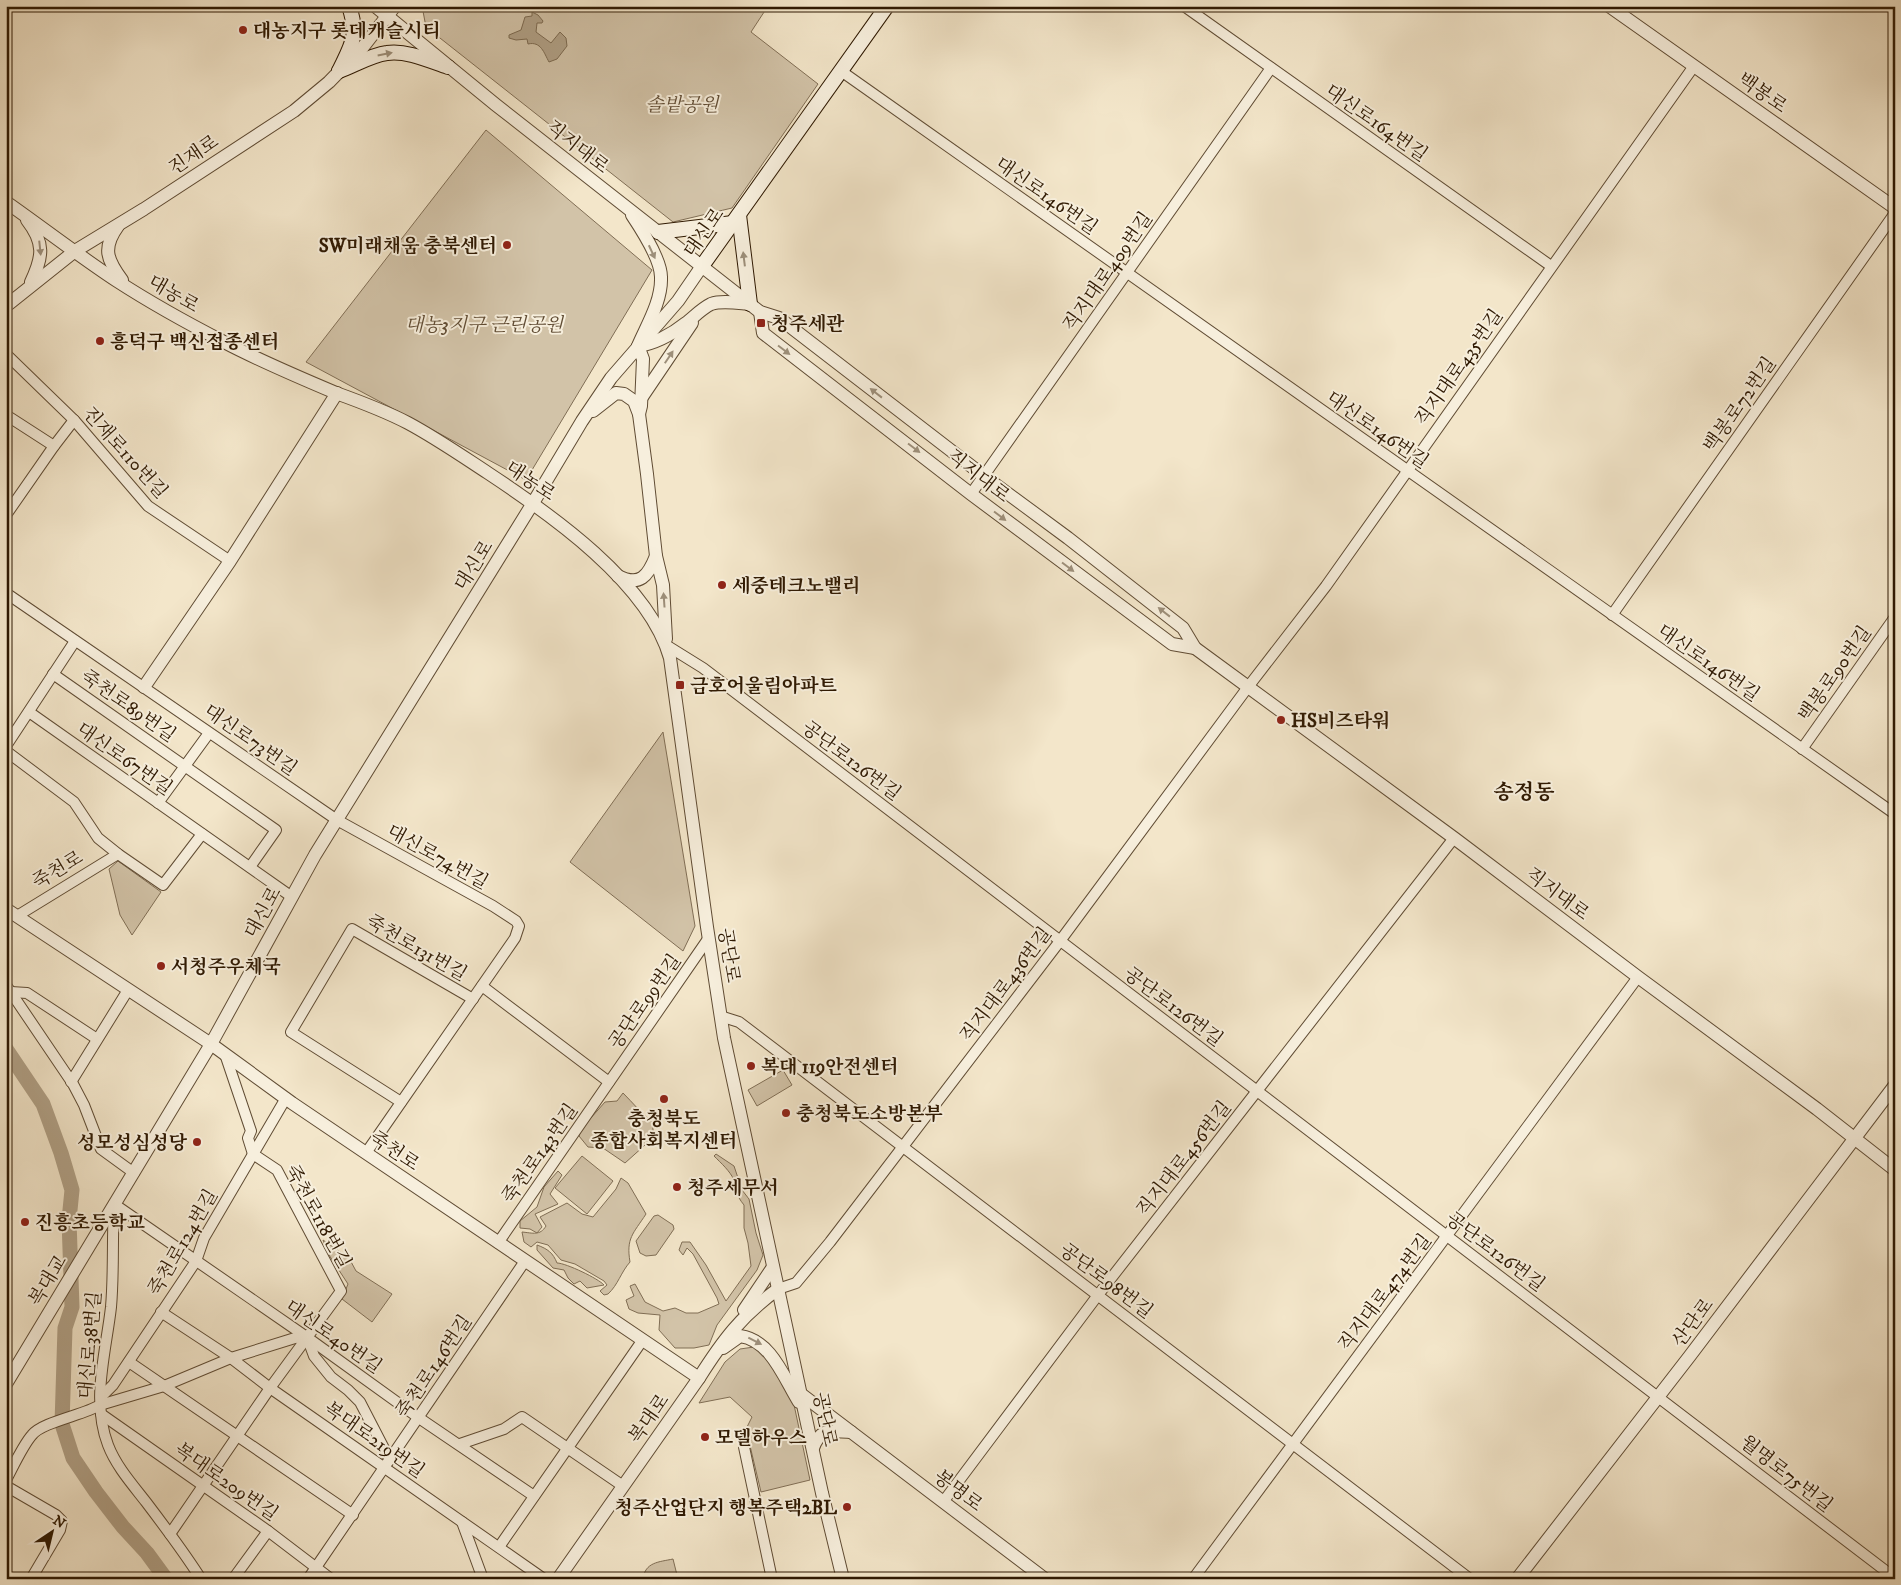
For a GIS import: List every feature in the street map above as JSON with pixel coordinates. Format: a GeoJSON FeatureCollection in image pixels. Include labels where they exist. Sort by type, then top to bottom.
{"type":"FeatureCollection","features":[{"type":"Feature","properties":{"kind":"main road"},"geometry":{"type":"LineString","coordinates":[[340,71],[355,33],[349,6]]}},
{"type":"Feature","properties":{"kind":"main road","name":"대신로"},"geometry":{"type":"LineString","coordinates":[[702,266],[887,6]]}},
{"type":"Feature","properties":{"kind":"main road"},"geometry":{"type":"LineString","coordinates":[[340,71],[375,56],[394,52],[412,55],[448,67]]}},
{"type":"Feature","properties":{"kind":"main road"},"geometry":{"type":"LineString","coordinates":[[658,232],[736,219],[755,308]]}},
{"type":"Feature","properties":{"kind":"street","name":"직지대로"},"geometry":{"type":"LineString","coordinates":[[375,6],[391,11],[448,67],[755,308],[779,318],[1183,628],[1195,648],[1454,838],[1817,1109],[1854,1140],[1895,1170]]}},
{"type":"Feature","properties":{"kind":"street","name":"대신로164번길"},"geometry":{"type":"LineString","coordinates":[[1184,6],[1551,266]]}},
{"type":"Feature","properties":{"kind":"street","name":"백봉로"},"geometry":{"type":"LineString","coordinates":[[1609,6],[1895,208]]}},
{"type":"Feature","properties":{"kind":"street","name":"진재로"},"geometry":{"type":"LineString","coordinates":[[6,306],[75,251],[119,225],[294,111],[340,71],[363,47],[391,11]]}},
{"type":"Feature","properties":{"kind":"street","name":"직지대로435번길"},"geometry":{"type":"LineString","coordinates":[[1248,687],[1326,586],[1406,470],[1694,66]]}},
{"type":"Feature","properties":{"kind":"street","name":"직지대로409번길"},"geometry":{"type":"LineString","coordinates":[[971,494],[1271,68]]}},
{"type":"Feature","properties":{"kind":"street","name":"대신로146번길"},"geometry":{"type":"LineString","coordinates":[[841,71],[1895,814]]}},
{"type":"Feature","properties":{"kind":"street","name":"대농로"},"geometry":{"type":"LineString","coordinates":[[6,202],[128,288],[179,318],[275,367],[408,423],[460,454],[533,503],[594,553],[648,612],[666,645]]}},
{"type":"Feature","properties":{"kind":"street"},"geometry":{"type":"LineString","coordinates":[[629,209],[659,266],[661,276],[658,298],[638,346],[643,358],[642,397],[639,414]]}},
{"type":"Feature","properties":{"kind":"street"},"geometry":{"type":"LineString","coordinates":[[21,212],[38,236],[41,251],[39,267],[29,287]]}},
{"type":"Feature","properties":{"kind":"street","name":"백봉로72번길"},"geometry":{"type":"LineString","coordinates":[[1612,615],[1895,213]]}},
{"type":"Feature","properties":{"kind":"street"},"geometry":{"type":"LineString","coordinates":[[119,225],[110,239],[108,251],[113,268],[128,288]]}},
{"type":"Feature","properties":{"kind":"street","name":"대신로"},"geometry":{"type":"LineString","coordinates":[[113,1207],[211,1044],[336,820],[582,421],[611,378],[678,301],[702,266]]}},
{"type":"Feature","properties":{"kind":"street"},"geometry":{"type":"LineString","coordinates":[[638,346],[656,342],[673,334],[700,311],[718,302],[755,308]]}},
{"type":"Feature","properties":{"kind":"street","name":"직지대로"},"geometry":{"type":"LineString","coordinates":[[755,308],[763,333],[971,494],[1172,644],[1195,648]]}},
{"type":"Feature","properties":{"kind":"street"},"geometry":{"type":"LineString","coordinates":[[642,397],[700,311]]}},
{"type":"Feature","properties":{"kind":"street","name":"진재로110번길"},"geometry":{"type":"LineString","coordinates":[[6,354],[74,420],[148,506],[230,561]]}},
{"type":"Feature","properties":{"kind":"street"},"geometry":{"type":"LineString","coordinates":[[144,687],[230,561],[337,393]]}},
{"type":"Feature","properties":{"kind":"street"},"geometry":{"type":"LineString","coordinates":[[582,421],[616,394],[624,394],[634,401],[639,414],[648,474],[656,556],[663,585],[666,645]]}},
{"type":"Feature","properties":{"kind":"street"},"geometry":{"type":"LineString","coordinates":[[6,414],[54,446]]}},
{"type":"Feature","properties":{"kind":"street"},"geometry":{"type":"LineString","coordinates":[[6,515],[74,420]]}},
{"type":"Feature","properties":{"kind":"street"},"geometry":{"type":"LineString","coordinates":[[616,576],[635,582],[644,577],[652,567],[656,556]]}},
{"type":"Feature","properties":{"kind":"street","name":"대신로73번길"},"geometry":{"type":"LineString","coordinates":[[6,593],[336,820]]}},
{"type":"Feature","properties":{"kind":"street","name":"백봉로90번길"},"geometry":{"type":"LineString","coordinates":[[1802,749],[1895,617]]}},
{"type":"Feature","properties":{"kind":"street","name":"죽천로89번길"},"geometry":{"type":"LineString","coordinates":[[6,746],[75,641]]}},
{"type":"Feature","properties":{"kind":"street","name":"공단로"},"geometry":{"type":"LineString","coordinates":[[666,645],[670,658],[708,939],[724,1038],[843,1579]]}},
{"type":"Feature","properties":{"kind":"street","name":"공단로126번길"},"geometry":{"type":"LineString","coordinates":[[666,645],[703,668],[1257,1092],[1659,1396]]}},
{"type":"Feature","properties":{"kind":"street","name":"죽천로89번길"},"geometry":{"type":"LineString","coordinates":[[54,674],[184,766]]}},
{"type":"Feature","properties":{"kind":"street","name":"직지대로436번길"},"geometry":{"type":"LineString","coordinates":[[778,1289],[796,1283],[902,1148],[1060,941],[1248,687]]}},
{"type":"Feature","properties":{"kind":"street","name":"대신로67번길"},"geometry":{"type":"LineString","coordinates":[[29,712],[292,897]]}},
{"type":"Feature","properties":{"kind":"street"},"geometry":{"type":"LineString","coordinates":[[158,803],[209,733]]}},
{"type":"Feature","properties":{"kind":"street"},"geometry":{"type":"LineString","coordinates":[[6,751],[74,802],[98,838],[164,885],[202,834]]}},
{"type":"Feature","properties":{"kind":"street","name":"대신로67번길"},"geometry":{"type":"LineString","coordinates":[[184,766],[276,830],[250,867]]}},
{"type":"Feature","properties":{"kind":"street","name":"대신로74번길"},"geometry":{"type":"LineString","coordinates":[[336,820],[493,906],[516,921],[519,926]]}},
{"type":"Feature","properties":{"kind":"street","name":"직지대로456번길"},"geometry":{"type":"LineString","coordinates":[[943,1502],[1098,1295],[1454,838]]}},
{"type":"Feature","properties":{"kind":"street","name":"죽천로"},"geometry":{"type":"LineString","coordinates":[[118,854],[12,912],[211,1044],[366,1153],[699,1378]]}},
{"type":"Feature","properties":{"kind":"street","name":"죽천로131번길"},"geometry":{"type":"LineString","coordinates":[[366,1153],[515,938],[519,926]]}},
{"type":"Feature","properties":{"kind":"street","name":"죽천로131번길"},"geometry":{"type":"LineString","coordinates":[[401,1102],[291,1032],[352,929],[473,999]]}},
{"type":"Feature","properties":{"kind":"street","name":"공단로99번길"},"geometry":{"type":"LineString","coordinates":[[609,1082],[708,939]]}},
{"type":"Feature","properties":{"kind":"street","name":"직지대로474번길"},"geometry":{"type":"LineString","coordinates":[[1193,1579],[1638,977]]}},
{"type":"Feature","properties":{"kind":"street"},"geometry":{"type":"LineString","coordinates":[[482,986],[609,1082]]}},
{"type":"Feature","properties":{"kind":"street"},"geometry":{"type":"LineString","coordinates":[[9,988],[27,993],[98,1040]]}},
{"type":"Feature","properties":{"kind":"street"},"geometry":{"type":"LineString","coordinates":[[9,988],[72,1082],[84,1105],[101,1149],[134,1173]]}},
{"type":"Feature","properties":{"kind":"street"},"geometry":{"type":"LineString","coordinates":[[72,1082],[128,990]]}},
{"type":"Feature","properties":{"kind":"street","name":"공단로98번길"},"geometry":{"type":"LineString","coordinates":[[720,1016],[739,1022],[902,1148],[1294,1443],[1470,1579]]}},
{"type":"Feature","properties":{"kind":"street"},"geometry":{"type":"LineString","coordinates":[[225,1054],[251,1131],[248,1138],[254,1154]]}},
{"type":"Feature","properties":{"kind":"street","name":"죽천로143번길"},"geometry":{"type":"LineString","coordinates":[[498,1243],[609,1082]]}},
{"type":"Feature","properties":{"kind":"street","name":"산단로"},"geometry":{"type":"LineString","coordinates":[[1518,1579],[1895,1085]]}},
{"type":"Feature","properties":{"kind":"street","name":"죽천로124번길"},"geometry":{"type":"LineString","coordinates":[[98,1406],[196,1261],[204,1238],[286,1098]]}},
{"type":"Feature","properties":{"kind":"street","name":"죽천로118번길"},"geometry":{"type":"LineString","coordinates":[[170,1534],[236,1436],[341,1291],[277,1170],[254,1154]]}},
{"type":"Feature","properties":{"kind":"street","name":"대신로40번길"},"geometry":{"type":"LineString","coordinates":[[113,1207],[196,1261],[308,1338],[419,1418],[534,1496]]}},
{"type":"Feature","properties":{"kind":"street","name":"복대교"},"geometry":{"type":"LineString","coordinates":[[10,1368],[113,1207]]}},
{"type":"Feature","properties":{"kind":"street","name":"대신로38번길"},"geometry":{"type":"LineString","coordinates":[[113,1207],[112,1241],[114,1268],[98,1406],[108,1446],[119,1467],[170,1534],[201,1579]]}},
{"type":"Feature","properties":{"kind":"street","name":"죽천로146번길"},"geometry":{"type":"LineString","coordinates":[[308,1579],[525,1261]]}},
{"type":"Feature","properties":{"kind":"street"},"geometry":{"type":"LineString","coordinates":[[716,1351],[773,1267]]}},
{"type":"Feature","properties":{"kind":"street","name":"복대로"},"geometry":{"type":"LineString","coordinates":[[558,1579],[716,1351],[732,1330],[756,1305],[778,1289]]}},
{"type":"Feature","properties":{"kind":"street","name":"복대로219번길"},"geometry":{"type":"LineString","coordinates":[[162,1312],[231,1358],[270,1388],[387,1464],[462,1522],[544,1579]]}},
{"type":"Feature","properties":{"kind":"street"},"geometry":{"type":"LineString","coordinates":[[716,1351],[740,1336],[752,1338],[758,1342],[765,1347],[805,1412]]}},
{"type":"Feature","properties":{"kind":"street"},"geometry":{"type":"LineString","coordinates":[[6,1480],[32,1434],[41,1428],[98,1406],[164,1386],[231,1358],[295,1338],[308,1338],[314,1356],[331,1377],[360,1402],[387,1464]]}},
{"type":"Feature","properties":{"kind":"street"},"geometry":{"type":"LineString","coordinates":[[499,1547],[642,1340]]}},
{"type":"Feature","properties":{"kind":"street"},"geometry":{"type":"LineString","coordinates":[[129,1362],[353,1515]]}},
{"type":"Feature","properties":{"kind":"street"},"geometry":{"type":"LineString","coordinates":[[6,1384],[10,1368]]}},
{"type":"Feature","properties":{"kind":"street","name":"봉명로"},"geometry":{"type":"LineString","coordinates":[[801,1394],[1045,1579]]}},
{"type":"Feature","properties":{"kind":"street","name":"월명로75번길"},"geometry":{"type":"LineString","coordinates":[[1659,1396],[1892,1575]]}},
{"type":"Feature","properties":{"kind":"street","name":"복대로209번길"},"geometry":{"type":"LineString","coordinates":[[98,1406],[331,1579]]}},
{"type":"Feature","properties":{"kind":"street"},"geometry":{"type":"LineString","coordinates":[[460,1444],[504,1428],[522,1416],[623,1486]]}},
{"type":"Feature","properties":{"kind":"street"},"geometry":{"type":"LineString","coordinates":[[813,1448],[818,1437],[825,1433],[836,1431],[851,1432]]}},
{"type":"Feature","properties":{"kind":"street"},"geometry":{"type":"LineString","coordinates":[[744,1447],[772,1579]]}},
{"type":"Feature","properties":{"kind":"street"},"geometry":{"type":"LineString","coordinates":[[6,1486],[56,1515],[62,1521],[60,1530],[31,1579]]}},
{"type":"Feature","properties":{"kind":"street"},"geometry":{"type":"LineString","coordinates":[[462,1522],[484,1579]]}},
{"type":"Feature","properties":{"kind":"street"},"geometry":{"type":"LineString","coordinates":[[233,1579],[268,1531]]}},
{"type":"Feature","properties":{"kind":"green space","name":"솔밭공원"},"geometry":{"type":"Polygon","coordinates":[[[422,6],[768,6],[751,32],[818,84],[732,208],[673,222],[426,27],[422,6]]]}},
{"type":"Feature","properties":{"kind":"green space","name":"대농3지구 근린공원"},"geometry":{"type":"Polygon","coordinates":[[[486,130],[652,270],[526,480],[306,362],[486,130]]]}},
{"type":"Feature","properties":{"kind":"green space"},"geometry":{"type":"Polygon","coordinates":[[[663,732],[695,926],[683,951],[570,862],[663,732]]]}},
{"type":"Feature","properties":{"kind":"green space"},"geometry":{"type":"Polygon","coordinates":[[[118,861],[161,892],[132,935],[120,915],[109,869],[118,861]]]}},
{"type":"Feature","properties":{"kind":"green space"},"geometry":{"type":"Polygon","coordinates":[[[783,1070],[792,1085],[757,1106],[748,1090],[783,1070]]]}},
{"type":"Feature","properties":{"kind":"green space"},"geometry":{"type":"Polygon","coordinates":[[[623,1093],[652,1122],[654,1137],[625,1163],[603,1148],[588,1147],[579,1136],[582,1128],[605,1102],[617,1101],[623,1093]]]}},
{"type":"Feature","properties":{"kind":"green space"},"geometry":{"type":"Polygon","coordinates":[[[716,1154],[734,1166],[742,1190],[749,1199],[763,1255],[757,1270],[717,1325],[709,1345],[694,1348],[675,1348],[659,1330],[660,1315],[638,1313],[629,1309],[626,1300],[634,1296],[630,1286],[635,1284],[645,1302],[663,1311],[675,1308],[686,1313],[698,1313],[719,1304],[693,1254],[687,1248],[683,1255],[679,1250],[682,1242],[690,1242],[706,1265],[726,1301],[751,1266],[744,1228],[744,1205],[738,1195],[734,1180],[714,1156],[716,1154]]]}},
{"type":"Feature","properties":{"kind":"green space"},"geometry":{"type":"Polygon","coordinates":[[[582,1156],[613,1181],[587,1214],[555,1188],[582,1156]]]}},
{"type":"Feature","properties":{"kind":"green space"},"geometry":{"type":"Polygon","coordinates":[[[558,1171],[562,1175],[550,1194],[558,1204],[535,1214],[542,1227],[537,1233],[530,1229],[520,1228],[520,1221],[537,1207],[544,1187],[558,1171]]]}},
{"type":"Feature","properties":{"kind":"green space"},"geometry":{"type":"Polygon","coordinates":[[[621,1178],[628,1183],[646,1214],[630,1242],[630,1262],[617,1283],[608,1294],[604,1295],[600,1291],[607,1285],[604,1281],[575,1264],[561,1260],[548,1245],[537,1242],[531,1247],[524,1242],[522,1232],[536,1233],[541,1231],[546,1226],[540,1217],[567,1203],[582,1214],[593,1217],[616,1189],[621,1178]]]}},
{"type":"Feature","properties":{"kind":"green space"},"geometry":{"type":"Polygon","coordinates":[[[658,1215],[673,1225],[674,1229],[656,1255],[646,1256],[640,1253],[636,1241],[654,1216],[658,1215]]]}},
{"type":"Feature","properties":{"kind":"green space"},"geometry":{"type":"Polygon","coordinates":[[[323,1240],[349,1258],[356,1271],[392,1294],[372,1322],[342,1299],[348,1284],[329,1255],[323,1240]]]}},
{"type":"Feature","properties":{"kind":"green space"},"geometry":{"type":"Polygon","coordinates":[[[537,1245],[550,1252],[557,1263],[582,1272],[604,1285],[587,1288],[580,1281],[574,1284],[564,1270],[553,1268],[537,1250],[537,1245]]]}},
{"type":"Feature","properties":{"kind":"green space"},"geometry":{"type":"Polygon","coordinates":[[[754,1347],[779,1375],[793,1400],[810,1480],[761,1492],[746,1429],[752,1417],[730,1397],[699,1403],[725,1362],[740,1349],[754,1347]]]}},
{"type":"Feature","properties":{"kind":"green space"},"geometry":{"type":"Polygon","coordinates":[[[673,1559],[678,1579],[643,1579],[644,1573],[650,1566],[673,1559]]]}},
{"type":"Feature","properties":{"kind":"shaded area"},"geometry":{"type":"Polygon","coordinates":[[[532,12],[543,21],[542,23],[537,23],[536,32],[551,43],[560,32],[566,38],[567,46],[557,59],[549,62],[542,48],[536,44],[528,44],[527,39],[516,40],[509,38],[509,35],[521,30],[525,17],[532,16],[532,12]]]}},
{"type":"Feature","properties":{"kind":"waterway"},"geometry":{"type":"LineString","coordinates":[[6,1049],[43,1104],[72,1190],[69,1220],[72,1307],[65,1328],[62,1424],[73,1458],[96,1492],[166,1579]]}},
{"type":"Feature","properties":{"kind":"place","name":"대농지구 롯데캐슬시티"},"geometry":{"type":"Point","coordinates":[243,30]}},
{"type":"Feature","properties":{"kind":"place","name":"SW미래채움 충북센터"},"geometry":{"type":"Point","coordinates":[507,245]}},
{"type":"Feature","properties":{"kind":"place","name":"청주세관"},"geometry":{"type":"Point","coordinates":[761,323]}},
{"type":"Feature","properties":{"kind":"place","name":"흥덕구 백신접종센터"},"geometry":{"type":"Point","coordinates":[100,341]}},
{"type":"Feature","properties":{"kind":"place","name":"세중테크노밸리"},"geometry":{"type":"Point","coordinates":[722,585]}},
{"type":"Feature","properties":{"kind":"place","name":"금호어울림아파트"},"geometry":{"type":"Point","coordinates":[680,685]}},
{"type":"Feature","properties":{"kind":"place","name":"HS비즈타워"},"geometry":{"type":"Point","coordinates":[1281,720]}},
{"type":"Feature","properties":{"kind":"place","name":"서청주우체국"},"geometry":{"type":"Point","coordinates":[161,966]}},
{"type":"Feature","properties":{"kind":"place","name":"복대 119안전센터"},"geometry":{"type":"Point","coordinates":[751,1066]}},
{"type":"Feature","properties":{"kind":"place","name":"충청북도 종합사회복지센터"},"geometry":{"type":"Point","coordinates":[664,1099]}},
{"type":"Feature","properties":{"kind":"place","name":"충청북도소방본부"},"geometry":{"type":"Point","coordinates":[786,1113]}},
{"type":"Feature","properties":{"kind":"place","name":"성모성심성당"},"geometry":{"type":"Point","coordinates":[197,1142]}},
{"type":"Feature","properties":{"kind":"place","name":"청주세무서"},"geometry":{"type":"Point","coordinates":[677,1187]}},
{"type":"Feature","properties":{"kind":"place","name":"진흥초등학교"},"geometry":{"type":"Point","coordinates":[25,1222]}},
{"type":"Feature","properties":{"kind":"place","name":"모델하우스"},"geometry":{"type":"Point","coordinates":[705,1437]}},
{"type":"Feature","properties":{"kind":"place","name":"청주산업단지 행복주택2BL"},"geometry":{"type":"Point","coordinates":[847,1507]}},
{"type":"Feature","properties":{"kind":"district","name":"송정동"},"geometry":{"type":"Point","coordinates":[1524,792]}}]}
